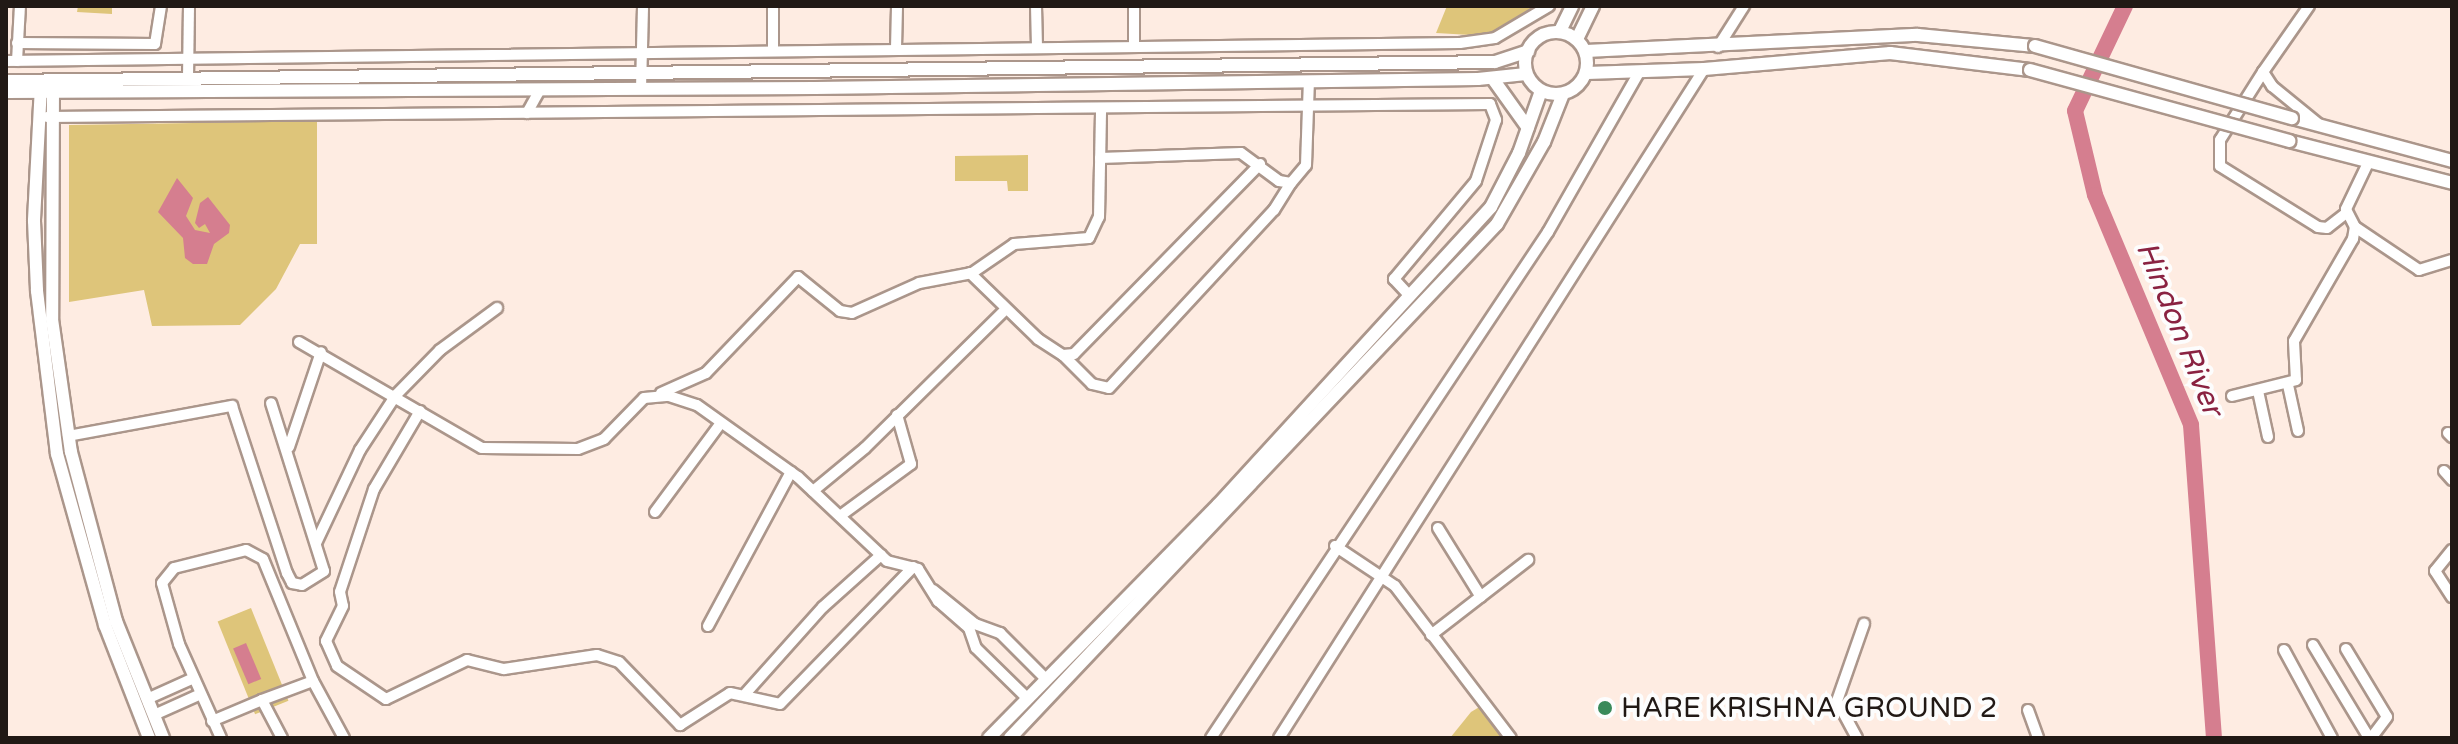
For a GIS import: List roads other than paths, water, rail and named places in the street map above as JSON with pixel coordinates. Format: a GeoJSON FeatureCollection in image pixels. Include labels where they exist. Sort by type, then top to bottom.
{"type":"FeatureCollection","features":[{"type":"Feature","properties":{"kind":"street"},"geometry":{"type":"LineString","coordinates":[[20,6],[12,61],[1482,42],[1549,6]]}},
{"type":"Feature","properties":{"kind":"street"},"geometry":{"type":"LineString","coordinates":[[17,43],[155,44],[161,6]]}},
{"type":"Feature","properties":{"kind":"street"},"geometry":{"type":"LineString","coordinates":[[188,78],[189,6]]}},
{"type":"Feature","properties":{"kind":"street"},"geometry":{"type":"LineString","coordinates":[[641,89],[643,6]]}},
{"type":"Feature","properties":{"kind":"street"},"geometry":{"type":"LineString","coordinates":[[773,6],[773,49]]}},
{"type":"Feature","properties":{"kind":"street"},"geometry":{"type":"LineString","coordinates":[[896,48],[897,6]]}},
{"type":"Feature","properties":{"kind":"street"},"geometry":{"type":"LineString","coordinates":[[1036,6],[1037,46]]}},
{"type":"Feature","properties":{"kind":"street"},"geometry":{"type":"LineString","coordinates":[[1134,6],[1134,46]]}},
{"type":"Feature","properties":{"kind":"street"},"geometry":{"type":"LineString","coordinates":[[1560,31],[1572,6]]}},
{"type":"Feature","properties":{"kind":"street"},"geometry":{"type":"LineString","coordinates":[[1577,39],[1593,6]]}},
{"type":"Feature","properties":{"kind":"street"},"geometry":{"type":"LineString","coordinates":[[1718,47],[1744,6]]}},
{"type":"Feature","properties":{"kind":"street"},"geometry":{"type":"LineString","coordinates":[[2309,6],[2220,140],[2220,166],[2318,227],[2327,228],[2345,214],[2369,161]]}},
{"type":"Feature","properties":{"kind":"street"},"geometry":{"type":"LineString","coordinates":[[1563,94],[1541,91],[1526,74],[1528,51],[1537,38],[1560,31],[1577,39],[1586,51],[1587,73]]}},
{"type":"Feature","properties":{"kind":"street"},"geometry":{"type":"LineString","coordinates":[[1586,51],[1918,35],[2035,46],[2452,161]]}},
{"type":"Feature","properties":{"kind":"street"},"geometry":{"type":"LineString","coordinates":[[80,60],[81,42]]}},
{"type":"Feature","properties":{"kind":"street"},"geometry":{"type":"LineString","coordinates":[[6,92],[47,86],[188,78],[1495,62],[1528,51]]}},
{"type":"Feature","properties":{"kind":"street"},"geometry":{"type":"LineString","coordinates":[[1010,738],[1497,224],[1544,142],[1563,94],[1587,73],[1704,69],[1890,53],[2030,70],[2452,183]]}},
{"type":"Feature","properties":{"kind":"street"},"geometry":{"type":"LineString","coordinates":[[1279,738],[1704,69]]}},
{"type":"Feature","properties":{"kind":"street"},"geometry":{"type":"LineString","coordinates":[[1211,738],[1335,546],[1548,232],[1640,71]]}},
{"type":"Feature","properties":{"kind":"street"},"geometry":{"type":"LineString","coordinates":[[2263,72],[2272,86],[2321,126]]}},
{"type":"Feature","properties":{"kind":"street"},"geometry":{"type":"LineString","coordinates":[[38,117],[529,108],[1101,109],[1308,95],[1526,74]]}},
{"type":"Feature","properties":{"kind":"street"},"geometry":{"type":"LineString","coordinates":[[1493,79],[1528,128]]}},
{"type":"Feature","properties":{"kind":"street"},"geometry":{"type":"LineString","coordinates":[[6,81],[47,86],[1308,95],[1474,102],[1494,108],[1496,120],[1476,181],[1394,282],[1406,293]]}},
{"type":"Feature","properties":{"kind":"street"},"geometry":{"type":"LineString","coordinates":[[47,86],[52,117],[52,319],[68,436],[90,539],[163,738]]}},
{"type":"Feature","properties":{"kind":"street"},"geometry":{"type":"LineString","coordinates":[[47,86],[38,117],[37,291],[57,454],[105,625],[149,738]]}},
{"type":"Feature","properties":{"kind":"street"},"geometry":{"type":"LineString","coordinates":[[529,108],[540,90]]}},
{"type":"Feature","properties":{"kind":"street"},"geometry":{"type":"LineString","coordinates":[[989,738],[1041,673],[1218,505],[1406,293],[1491,207],[1528,128],[1541,91]]}},
{"type":"Feature","properties":{"kind":"street"},"geometry":{"type":"LineString","coordinates":[[970,273],[1006,309],[1063,355],[1092,384],[1109,388],[1274,210],[1306,165],[1308,95]]}},
{"type":"Feature","properties":{"kind":"street"},"geometry":{"type":"LineString","coordinates":[[299,342],[396,395],[482,448],[533,452],[594,445],[635,403],[687,385],[706,373],[798,277],[845,314],[919,283],[970,273],[1014,244],[1081,242],[1094,234],[1101,109]]}},
{"type":"Feature","properties":{"kind":"street"},"geometry":{"type":"LineString","coordinates":[[1100,158],[1241,153],[1260,164],[1279,181],[1291,183]]}},
{"type":"Feature","properties":{"kind":"street"},"geometry":{"type":"LineString","coordinates":[[1063,355],[1074,354],[1260,164]]}},
{"type":"Feature","properties":{"kind":"street"},"geometry":{"type":"LineString","coordinates":[[2345,214],[2355,227],[2419,270],[2452,260]]}},
{"type":"Feature","properties":{"kind":"street"},"geometry":{"type":"LineString","coordinates":[[2232,396],[2288,385],[2297,376],[2294,341],[2355,227]]}},
{"type":"Feature","properties":{"kind":"street"},"geometry":{"type":"LineString","coordinates":[[316,543],[360,450],[396,395],[440,350],[497,308]]}},
{"type":"Feature","properties":{"kind":"street"},"geometry":{"type":"LineString","coordinates":[[813,491],[1006,309]]}},
{"type":"Feature","properties":{"kind":"street"},"geometry":{"type":"LineString","coordinates":[[289,447],[321,352]]}},
{"type":"Feature","properties":{"kind":"street"},"geometry":{"type":"LineString","coordinates":[[2288,385],[2298,431]]}},
{"type":"Feature","properties":{"kind":"street"},"geometry":{"type":"LineString","coordinates":[[2258,391],[2268,437]]}},
{"type":"Feature","properties":{"kind":"street"},"geometry":{"type":"LineString","coordinates":[[655,395],[682,398],[791,472],[893,564],[913,567],[969,628],[976,648],[1035,712]]}},
{"type":"Feature","properties":{"kind":"street"},"geometry":{"type":"LineString","coordinates":[[68,436],[232,406],[292,583],[302,585],[324,571],[289,447],[271,403]]}},
{"type":"Feature","properties":{"kind":"street"},"geometry":{"type":"LineString","coordinates":[[420,411],[363,516],[340,592],[343,606],[326,641],[337,666],[373,694],[390,699],[467,660],[504,669],[605,655],[632,674],[680,725],[730,693],[746,693],[780,704],[913,567]]}},
{"type":"Feature","properties":{"kind":"street"},"geometry":{"type":"LineString","coordinates":[[840,516],[911,464],[897,415]]}},
{"type":"Feature","properties":{"kind":"street"},"geometry":{"type":"LineString","coordinates":[[655,512],[720,424]]}},
{"type":"Feature","properties":{"kind":"street"},"geometry":{"type":"LineString","coordinates":[[2444,471],[2452,480]]}},
{"type":"Feature","properties":{"kind":"street"},"geometry":{"type":"LineString","coordinates":[[708,626],[791,472]]}},
{"type":"Feature","properties":{"kind":"street"},"geometry":{"type":"LineString","coordinates":[[1438,528],[1481,597]]}},
{"type":"Feature","properties":{"kind":"street"},"geometry":{"type":"LineString","coordinates":[[1335,546],[1384,575],[1511,738]]}},
{"type":"Feature","properties":{"kind":"street"},"geometry":{"type":"LineString","coordinates":[[221,738],[194,678],[163,579],[174,568],[246,550],[263,559],[313,681],[344,738]]}},
{"type":"Feature","properties":{"kind":"street"},"geometry":{"type":"LineString","coordinates":[[2452,550],[2435,571],[2452,597]]}},
{"type":"Feature","properties":{"kind":"street"},"geometry":{"type":"LineString","coordinates":[[746,693],[823,607],[881,555]]}},
{"type":"Feature","properties":{"kind":"street"},"geometry":{"type":"LineString","coordinates":[[1431,635],[1528,560]]}},
{"type":"Feature","properties":{"kind":"street"},"geometry":{"type":"LineString","coordinates":[[931,589],[975,624],[1000,633],[1041,673]]}},
{"type":"Feature","properties":{"kind":"street"},"geometry":{"type":"LineString","coordinates":[[1857,738],[1837,701],[1864,624]]}},
{"type":"Feature","properties":{"kind":"street"},"geometry":{"type":"LineString","coordinates":[[2313,645],[2370,738],[2387,717],[2346,649]]}},
{"type":"Feature","properties":{"kind":"street"},"geometry":{"type":"LineString","coordinates":[[2284,650],[2332,738]]}},
{"type":"Feature","properties":{"kind":"street"},"geometry":{"type":"LineString","coordinates":[[147,699],[194,678]]}},
{"type":"Feature","properties":{"kind":"street"},"geometry":{"type":"LineString","coordinates":[[212,721],[313,681]]}},
{"type":"Feature","properties":{"kind":"street"},"geometry":{"type":"LineString","coordinates":[[154,715],[201,694]]}},
{"type":"Feature","properties":{"kind":"street"},"geometry":{"type":"LineString","coordinates":[[262,700],[282,738]]}},
{"type":"Feature","properties":{"kind":"street"},"geometry":{"type":"LineString","coordinates":[[2028,710],[2038,738]]}},
{"type":"Feature","properties":{"kind":"waterway","name":"Hindon River"},"geometry":{"type":"LineString","coordinates":[[2125,6],[2075,111],[2095,195],[2191,425],[2214,738]]}},
{"type":"Feature","properties":{"kind":"place","name":"HARE KRISHNA GROUND 2"},"geometry":{"type":"Point","coordinates":[1605,708]}}]}
